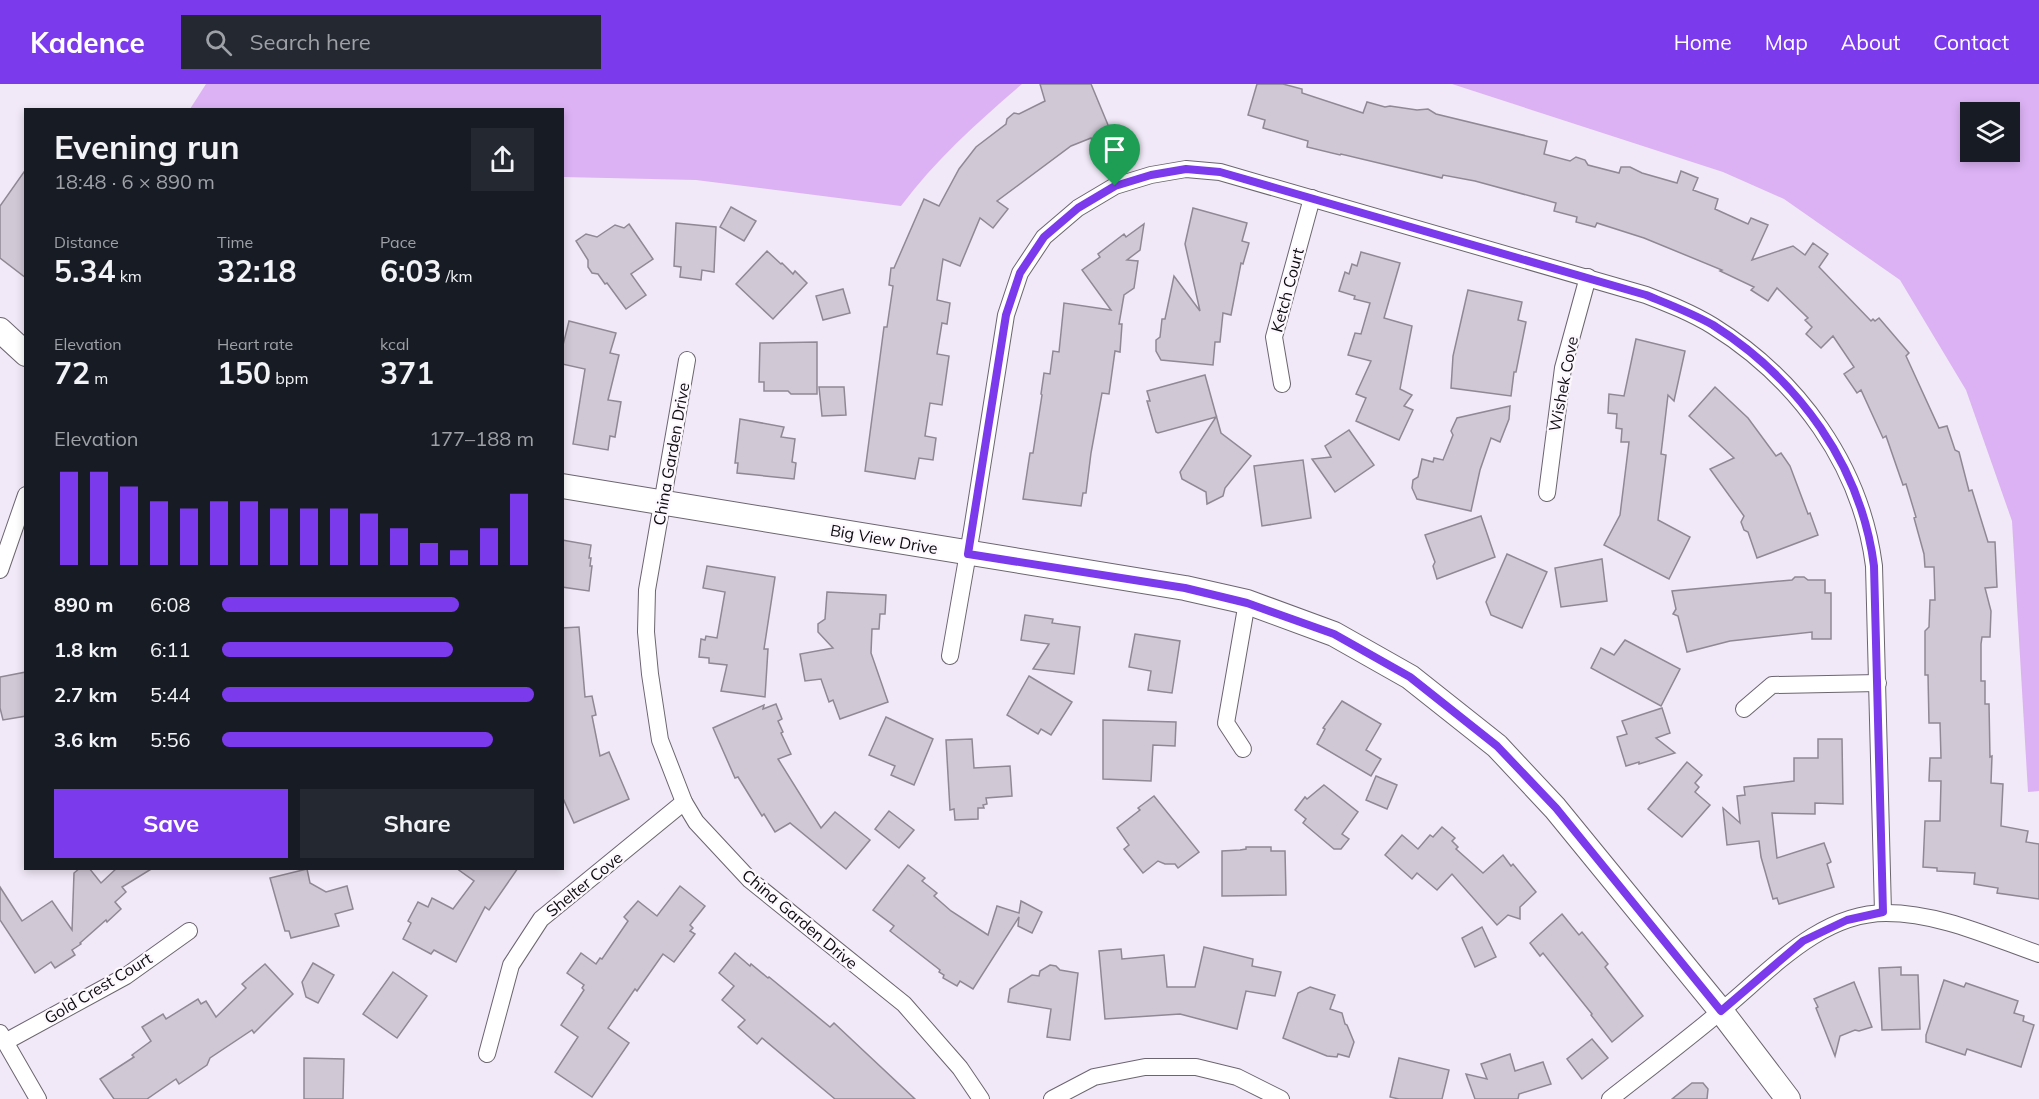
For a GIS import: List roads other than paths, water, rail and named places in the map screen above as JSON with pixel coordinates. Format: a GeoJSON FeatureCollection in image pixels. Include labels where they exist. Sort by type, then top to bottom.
{"type":"FeatureCollection","features":[{"type":"Feature","properties":{"kind":"street"},"geometry":{"type":"LineString","coordinates":[[950,656],[1006,315],[1020,273],[1044,237],[1078,208],[1115,186],[1151,175],[1186,169],[1220,172],[1588,277],[1664,302],[1712,325],[1756,356],[1785,382],[1808,410],[1845,468],[1859,500],[1872,545],[1878,683],[1883,912]]}},
{"type":"Feature","properties":{"kind":"street","name":"Ketch Court"},"geometry":{"type":"LineString","coordinates":[[1282,384],[1274,337],[1312,198]]}},
{"type":"Feature","properties":{"kind":"street","name":"Wishek Cove"},"geometry":{"type":"LineString","coordinates":[[1547,493],[1563,368],[1588,277]]}},
{"type":"Feature","properties":{"kind":"street"},"geometry":{"type":"LineString","coordinates":[[0,330],[24,352]]}},
{"type":"Feature","properties":{"kind":"street","name":"China Garden Drive"},"geometry":{"type":"LineString","coordinates":[[687,360],[647,590],[646,632],[660,740],[684,802],[696,822],[750,880],[904,1004],[960,1068],[981,1099]]}},
{"type":"Feature","properties":{"kind":"street","name":"Big View Drive"},"geometry":{"type":"LineString","coordinates":[[564,486],[1185,588],[1247,603],[1334,634],[1410,677],[1497,746],[1556,808],[1721,1011],[1788,1099]]}},
{"type":"Feature","properties":{"kind":"street"},"geometry":{"type":"LineString","coordinates":[[0,570],[24,501]]}},
{"type":"Feature","properties":{"kind":"street"},"geometry":{"type":"LineString","coordinates":[[1243,749],[1226,723],[1247,603]]}},
{"type":"Feature","properties":{"kind":"street"},"geometry":{"type":"LineString","coordinates":[[1744,709],[1772,685],[1878,683]]}},
{"type":"Feature","properties":{"kind":"street","name":"Shelter Cove"},"geometry":{"type":"LineString","coordinates":[[487,1053],[511,965],[542,919],[684,802]]}},
{"type":"Feature","properties":{"kind":"street"},"geometry":{"type":"LineString","coordinates":[[1610,1099],[1721,1011],[1803,941],[1847,920],[1883,912],[1914,914],[1948,922],[2039,954]]}},
{"type":"Feature","properties":{"kind":"street","name":"Gold Crest Court"},"geometry":{"type":"LineString","coordinates":[[3,1038],[126,976],[189,931]]}},
{"type":"Feature","properties":{"kind":"street"},"geometry":{"type":"LineString","coordinates":[[3,1038],[38,1099]]}},
{"type":"Feature","properties":{"kind":"street"},"geometry":{"type":"LineString","coordinates":[[1052,1099],[1094,1077],[1145,1067],[1196,1067],[1237,1077],[1281,1099]]}}]}
